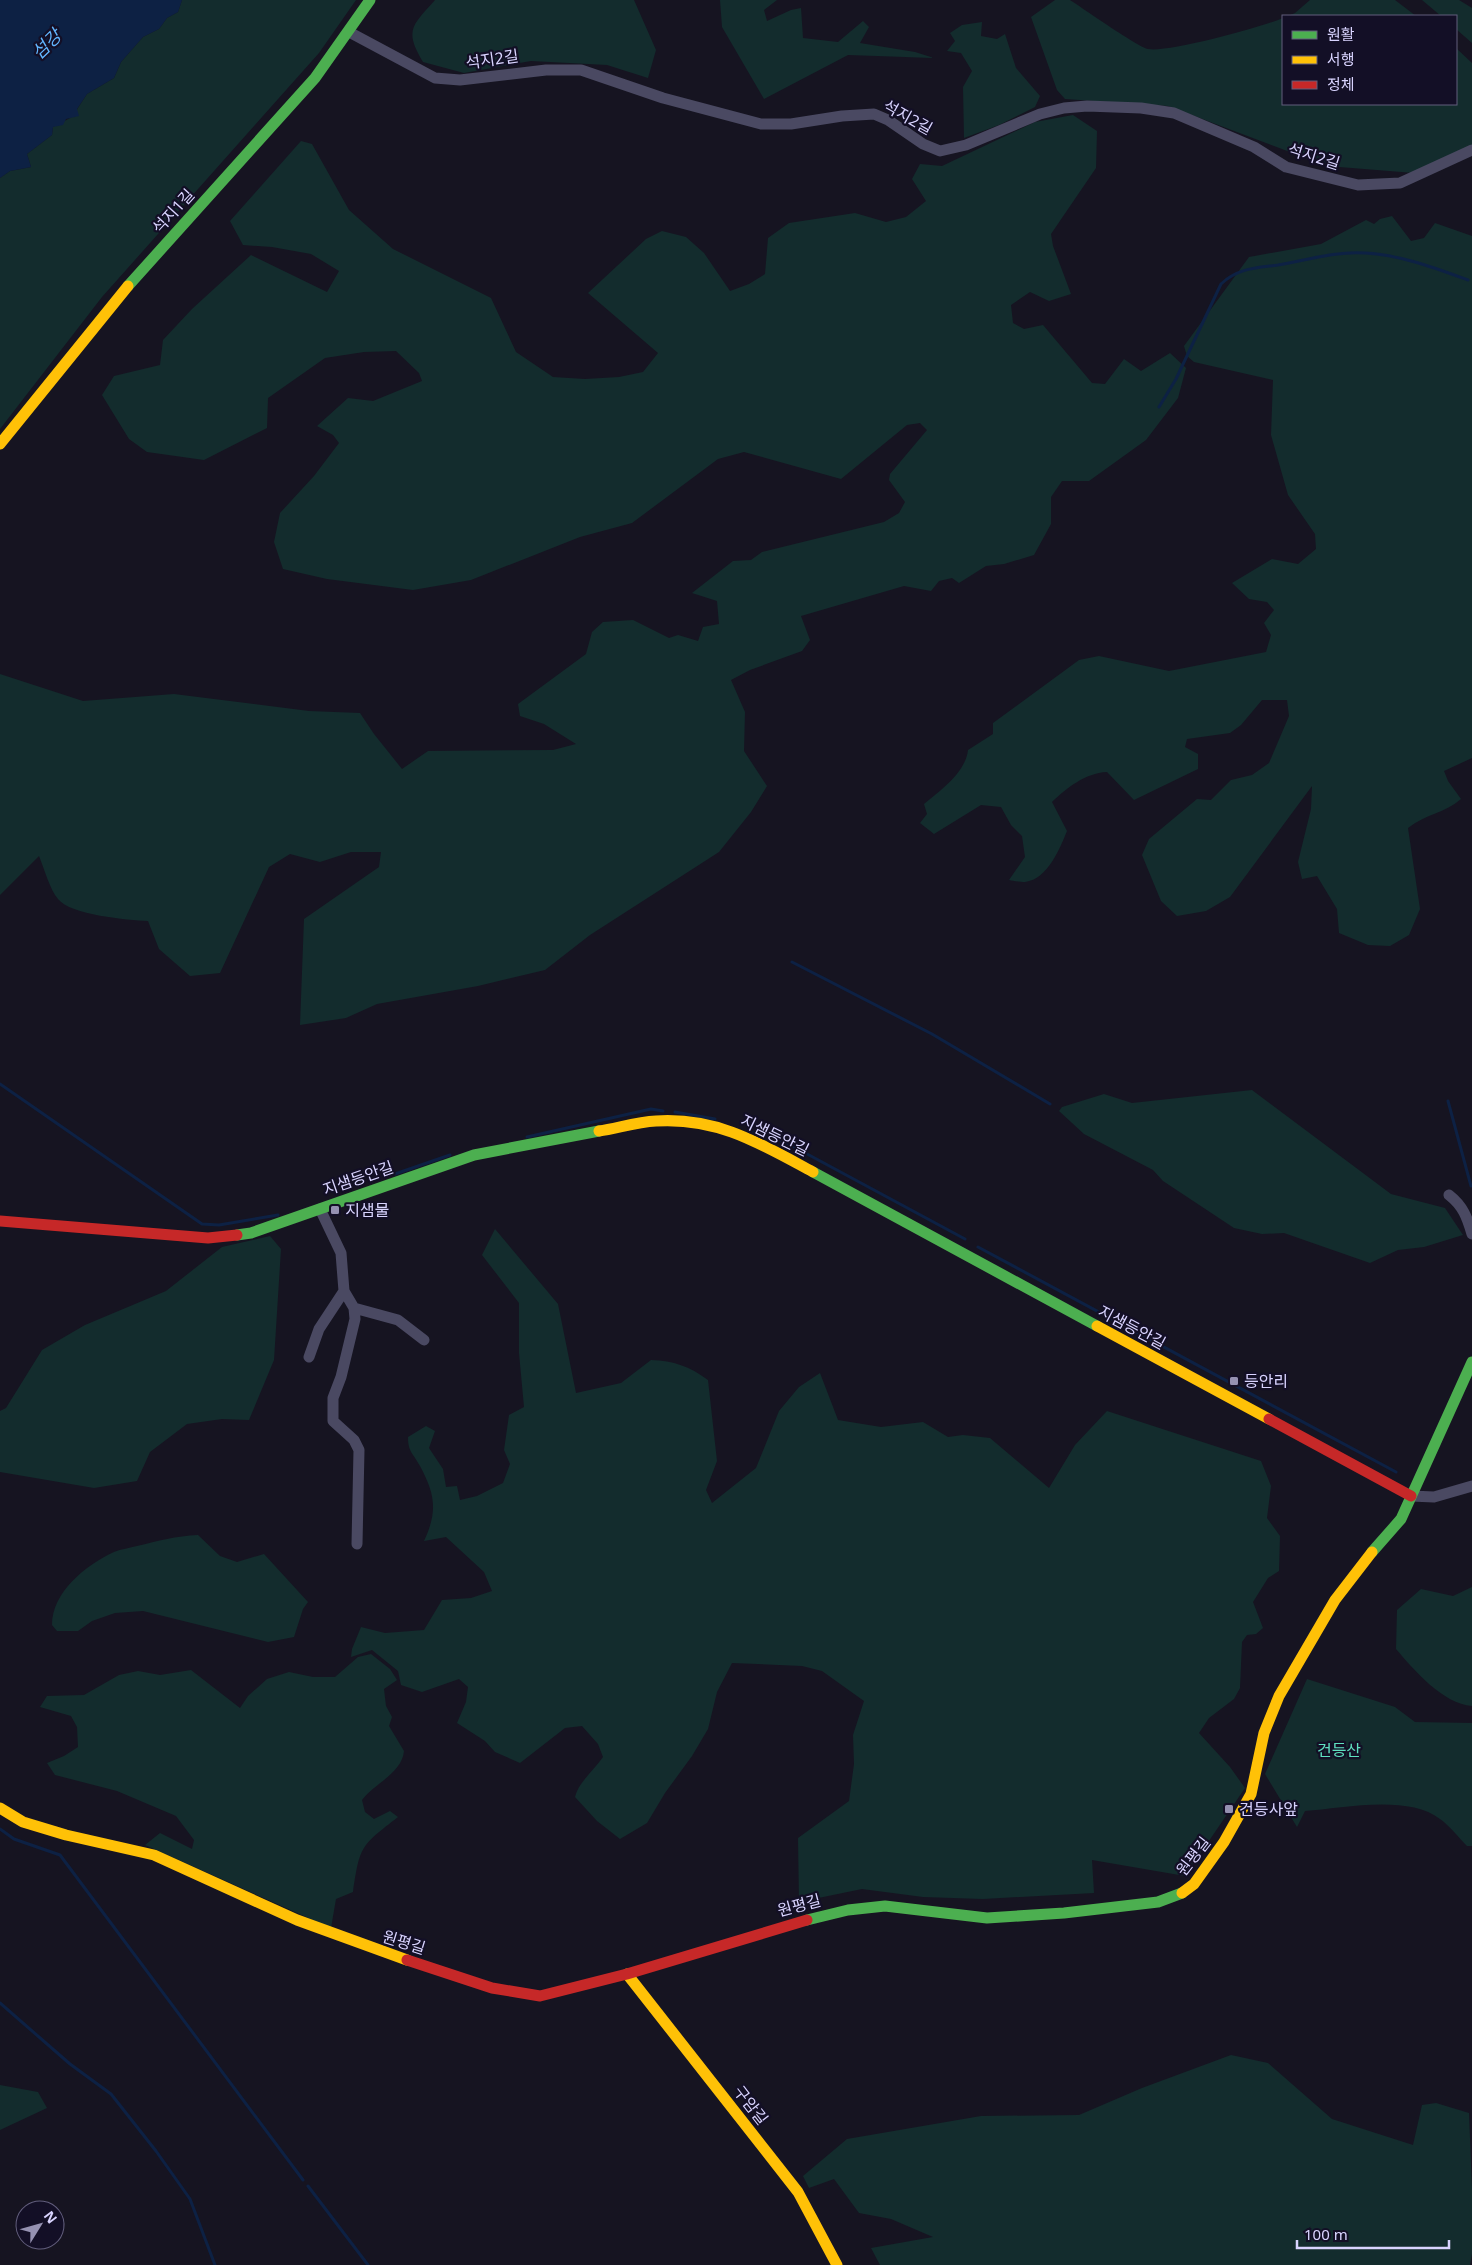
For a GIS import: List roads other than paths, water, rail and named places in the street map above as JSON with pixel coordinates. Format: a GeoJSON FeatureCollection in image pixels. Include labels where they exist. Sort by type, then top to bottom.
{"type":"FeatureCollection","features":[{"type":"Feature","properties":{"kind":"street","name":"석지1길"},"geometry":{"type":"LineString","coordinates":[[0,444],[111,305],[315,78],[370,0]]}},
{"type":"Feature","properties":{"kind":"street","name":"석지2길"},"geometry":{"type":"LineString","coordinates":[[349,32],[435,78],[460,80],[546,70],[581,70],[662,98],[761,124],[791,124],[842,116],[874,114],[888,120],[923,144],[940,151],[966,145],[1040,114],[1064,108],[1087,106],[1141,108],[1174,113],[1254,147],[1286,167],[1358,186],[1400,183],[1472,150]]}},
{"type":"Feature","properties":{"kind":"street","name":"지샘등안길"},"geometry":{"type":"LineString","coordinates":[[0,1221],[208,1238],[251,1233],[474,1155],[656,1121],[700,1123],[745,1135],[1411,1496],[1434,1498],[1472,1486]]}},
{"type":"Feature","properties":{"kind":"street"},"geometry":{"type":"LineString","coordinates":[[1449,1195],[1459,1203],[1466,1214],[1472,1234]]}},
{"type":"Feature","properties":{"kind":"street"},"geometry":{"type":"LineString","coordinates":[[320,1209],[341,1253],[344,1291],[354,1308],[355,1318],[341,1377],[333,1398],[333,1421],[354,1440],[359,1450],[357,1544]]}},
{"type":"Feature","properties":{"kind":"street"},"geometry":{"type":"LineString","coordinates":[[309,1357],[319,1329],[344,1291]]}},
{"type":"Feature","properties":{"kind":"street"},"geometry":{"type":"LineString","coordinates":[[354,1308],[398,1320],[424,1340]]}},
{"type":"Feature","properties":{"kind":"street"},"geometry":{"type":"LineString","coordinates":[[1411,1496],[1472,1362]]}},
{"type":"Feature","properties":{"kind":"street","name":"원평길"},"geometry":{"type":"LineString","coordinates":[[0,1808],[23,1822],[66,1835],[154,1855],[298,1920],[362,1945],[492,1988],[540,1996],[627,1974],[812,1918],[848,1910],[885,1906],[987,1918],[1064,1913],[1158,1902],[1179,1894],[1194,1884],[1224,1842],[1251,1794],[1264,1733],[1279,1696],[1335,1600],[1381,1541],[1401,1519],[1411,1496]]}},
{"type":"Feature","properties":{"kind":"street","name":"구암길"},"geometry":{"type":"LineString","coordinates":[[627,1974],[798,2192],[837,2265]]}},
{"type":"Feature","properties":{"kind":"water","name":"섬강"},"geometry":{"type":"Polygon","coordinates":[[[0,0],[182,0],[178,12],[167,18],[159,29],[143,37],[121,62],[114,78],[87,94],[77,109],[79,116],[66,119],[63,125],[53,127],[52,135],[27,154],[31,167],[10,171],[0,178],[0,0]]]}},
{"type":"Feature","properties":{"kind":"waterway"},"geometry":{"type":"LineString","coordinates":[[1159,407],[1176,379],[1221,284],[1241,272],[1332,255],[1365,253],[1405,259],[1468,280]]}},
{"type":"Feature","properties":{"kind":"waterway"},"geometry":{"type":"LineString","coordinates":[[792,962],[932,1034],[1050,1104]]}},
{"type":"Feature","properties":{"kind":"waterway"},"geometry":{"type":"LineString","coordinates":[[0,1084],[202,1224],[219,1225],[278,1215]]}},
{"type":"Feature","properties":{"kind":"waterway"},"geometry":{"type":"LineString","coordinates":[[1448,1101],[1471,1186]]}},
{"type":"Feature","properties":{"kind":"waterway"},"geometry":{"type":"LineString","coordinates":[[527,1137],[651,1109],[663,1111]]}},
{"type":"Feature","properties":{"kind":"waterway"},"geometry":{"type":"LineString","coordinates":[[675,1112],[715,1119]]}},
{"type":"Feature","properties":{"kind":"waterway"},"geometry":{"type":"LineString","coordinates":[[754,1132],[783,1141],[965,1239]]}},
{"type":"Feature","properties":{"kind":"waterway"},"geometry":{"type":"LineString","coordinates":[[395,1174],[450,1155]]}},
{"type":"Feature","properties":{"kind":"waterway"},"geometry":{"type":"LineString","coordinates":[[978,1247],[1396,1472]]}},
{"type":"Feature","properties":{"kind":"waterway"},"geometry":{"type":"LineString","coordinates":[[0,1829],[14,1839],[60,1855],[303,2180]]}},
{"type":"Feature","properties":{"kind":"waterway"},"geometry":{"type":"LineString","coordinates":[[0,2003],[70,2064],[111,2094],[156,2151],[190,2199],[215,2265]]}},
{"type":"Feature","properties":{"kind":"waterway"},"geometry":{"type":"LineString","coordinates":[[308,2186],[368,2265]]}},
{"type":"Feature","properties":{"kind":"place","name":"지샘물"},"geometry":{"type":"Point","coordinates":[335,1210]}},
{"type":"Feature","properties":{"kind":"place","name":"등안리"},"geometry":{"type":"Point","coordinates":[1234,1381]}},
{"type":"Feature","properties":{"kind":"place","name":"건등사앞"},"geometry":{"type":"Point","coordinates":[1229,1809]}},
{"type":"Feature","properties":{"kind":"park label","name":"건등산"},"geometry":{"type":"Point","coordinates":[1339,1750]}}]}
